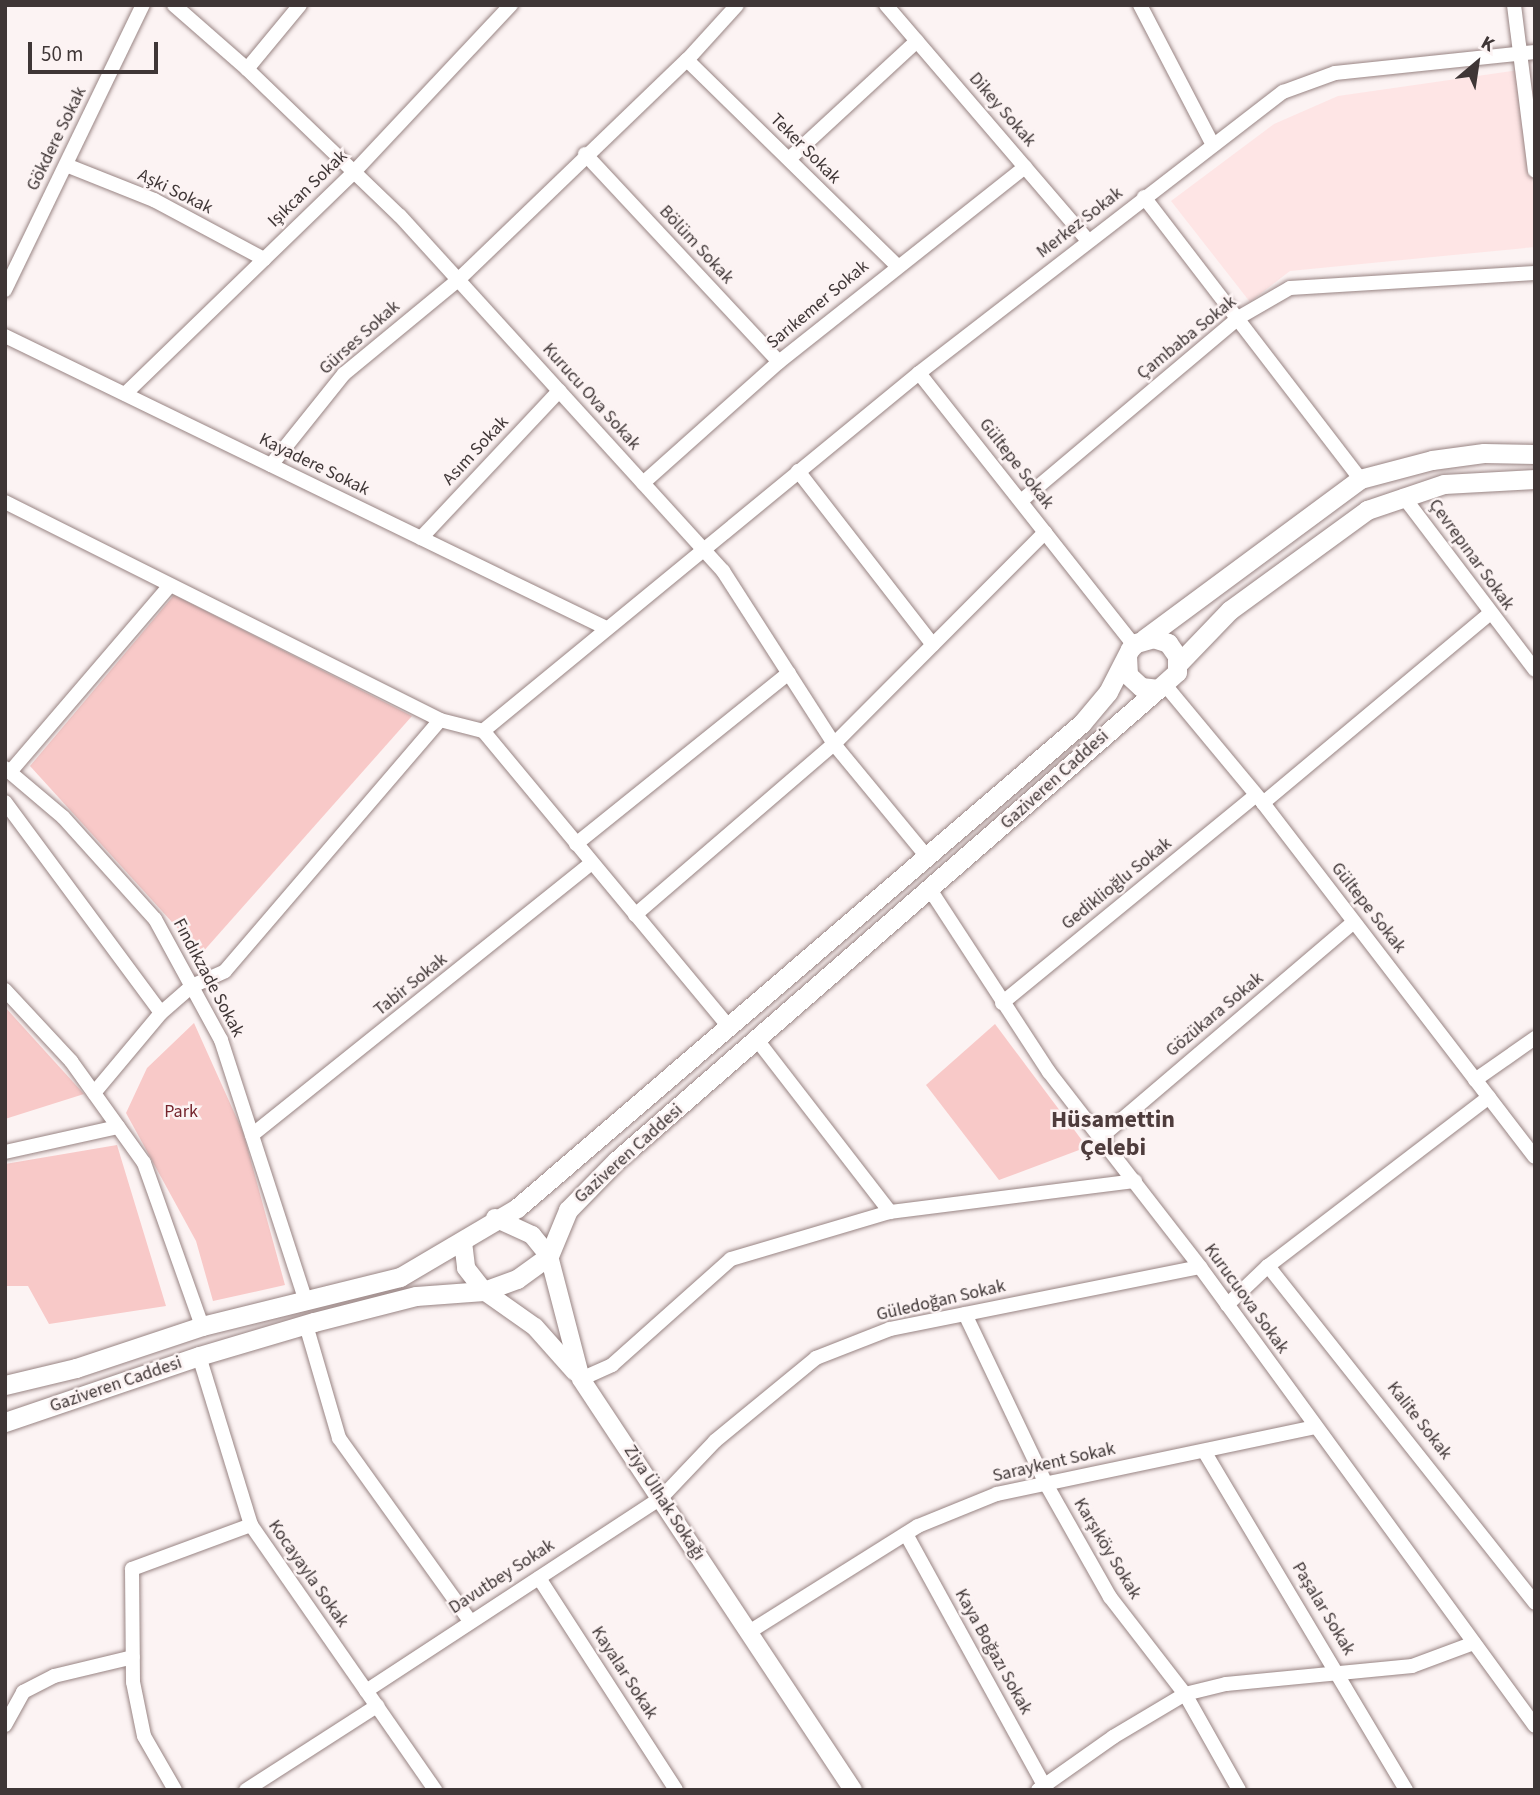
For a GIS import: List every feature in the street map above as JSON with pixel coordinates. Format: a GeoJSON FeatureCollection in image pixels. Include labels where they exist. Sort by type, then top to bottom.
{"type":"FeatureCollection","features":[{"type":"Feature","properties":{"kind":"main road","name":"Gaziveren Caddesi"},"geometry":{"type":"LineString","coordinates":[[5,1385],[76,1368],[202,1326],[305,1298],[400,1277],[463,1242],[495,1218],[517,1208],[554,1178],[1082,723],[1108,692],[1135,647],[1360,479],[1432,460],[1485,453],[1535,454]]}},
{"type":"Feature","properties":{"kind":"main road"},"geometry":{"type":"LineString","coordinates":[[1162,687],[1133,682],[1135,647],[1168,643],[1178,664],[1230,610],[1326,536],[1367,510],[1444,484],[1535,480]]}},
{"type":"Feature","properties":{"kind":"main road","name":"Gaziveren Caddesi"},"geometry":{"type":"LineString","coordinates":[[5,1422],[199,1356],[306,1325],[416,1296],[484,1291],[517,1279],[549,1256],[568,1209],[616,1161],[931,891],[1162,687],[1178,664]]}},
{"type":"Feature","properties":{"kind":"street","name":"Gökdere Sokak"},"geometry":{"type":"LineString","coordinates":[[5,290],[143,5]]}},
{"type":"Feature","properties":{"kind":"street","name":"Kurucu Ova Sokak"},"geometry":{"type":"LineString","coordinates":[[174,5],[247,69],[458,280],[702,547],[723,571],[834,744],[928,858]]}},
{"type":"Feature","properties":{"kind":"street"},"geometry":{"type":"LineString","coordinates":[[247,69],[300,5]]}},
{"type":"Feature","properties":{"kind":"street","name":"Işıkcan Sokak"},"geometry":{"type":"LineString","coordinates":[[125,394],[353,173],[512,5]]}},
{"type":"Feature","properties":{"kind":"street","name":"Gürses Sokak"},"geometry":{"type":"LineString","coordinates":[[271,465],[344,374],[458,280],[585,155],[687,60],[737,5]]}},
{"type":"Feature","properties":{"kind":"street","name":"Dikey Sokak"},"geometry":{"type":"LineString","coordinates":[[886,5],[1088,241]]}},
{"type":"Feature","properties":{"kind":"street"},"geometry":{"type":"LineString","coordinates":[[1140,5],[1213,145]]}},
{"type":"Feature","properties":{"kind":"street"},"geometry":{"type":"LineString","coordinates":[[1514,5],[1528,53],[1535,171]]}},
{"type":"Feature","properties":{"kind":"street"},"geometry":{"type":"LineString","coordinates":[[789,159],[917,41]]}},
{"type":"Feature","properties":{"kind":"street","name":"Merkez Sokak"},"geometry":{"type":"LineString","coordinates":[[483,731],[702,547],[919,373],[1283,92],[1335,73],[1528,53]]}},
{"type":"Feature","properties":{"kind":"street","name":"Teker Sokak"},"geometry":{"type":"LineString","coordinates":[[687,60],[896,265]]}},
{"type":"Feature","properties":{"kind":"street","name":"Bölüm Sokak"},"geometry":{"type":"LineString","coordinates":[[585,155],[779,362]]}},
{"type":"Feature","properties":{"kind":"street","name":"Aşki Sokak"},"geometry":{"type":"LineString","coordinates":[[65,165],[154,200],[264,259]]}},
{"type":"Feature","properties":{"kind":"street","name":"Sarıkemer Sokak"},"geometry":{"type":"LineString","coordinates":[[643,483],[779,362],[896,265],[1025,167]]}},
{"type":"Feature","properties":{"kind":"street"},"geometry":{"type":"LineString","coordinates":[[1144,197],[1360,479]]}},
{"type":"Feature","properties":{"kind":"street","name":"Çambaba Sokak"},"geometry":{"type":"LineString","coordinates":[[1021,501],[1238,318],[1290,288],[1535,273]]}},
{"type":"Feature","properties":{"kind":"street","name":"Kayadere Sokak"},"geometry":{"type":"LineString","coordinates":[[7,342],[125,394],[606,628]]}},
{"type":"Feature","properties":{"kind":"street","name":"Gültepe Sokak"},"geometry":{"type":"LineString","coordinates":[[919,373],[1135,647]]}},
{"type":"Feature","properties":{"kind":"street","name":"Asım Sokak"},"geometry":{"type":"LineString","coordinates":[[421,538],[559,391]]}},
{"type":"Feature","properties":{"kind":"street"},"geometry":{"type":"LineString","coordinates":[[798,471],[933,645]]}},
{"type":"Feature","properties":{"kind":"street","name":"Çevrepınar Sokak"},"geometry":{"type":"LineString","coordinates":[[1404,496],[1489,614],[1535,670]]}},
{"type":"Feature","properties":{"kind":"street"},"geometry":{"type":"LineString","coordinates":[[5,502],[440,720],[483,731],[729,1027]]}},
{"type":"Feature","properties":{"kind":"street"},"geometry":{"type":"LineString","coordinates":[[635,915],[834,744],[1045,532]]}},
{"type":"Feature","properties":{"kind":"street"},"geometry":{"type":"LineString","coordinates":[[8,770],[170,585]]}},
{"type":"Feature","properties":{"kind":"street","name":"Gediklioğlu Sokak"},"geometry":{"type":"LineString","coordinates":[[1002,1003],[1489,614]]}},
{"type":"Feature","properties":{"kind":"street"},"geometry":{"type":"LineString","coordinates":[[576,844],[789,673]]}},
{"type":"Feature","properties":{"kind":"street","name":"Gültepe Sokak"},"geometry":{"type":"LineString","coordinates":[[1162,687],[1259,799],[1535,1157]]}},
{"type":"Feature","properties":{"kind":"street"},"geometry":{"type":"LineString","coordinates":[[94,1093],[161,1013],[192,986],[225,971],[440,720]]}},
{"type":"Feature","properties":{"kind":"street","name":"Fındıkzade Sokak"},"geometry":{"type":"LineString","coordinates":[[8,770],[63,817],[155,919],[221,1040],[305,1298]]}},
{"type":"Feature","properties":{"kind":"street"},"geometry":{"type":"LineString","coordinates":[[5,802],[161,1013]]}},
{"type":"Feature","properties":{"kind":"street","name":"Tabir Sokak"},"geometry":{"type":"LineString","coordinates":[[252,1135],[592,863]]}},
{"type":"Feature","properties":{"kind":"street","name":"Kurucuova Sokak"},"geometry":{"type":"LineString","coordinates":[[931,891],[1002,1003],[1535,1726]]}},
{"type":"Feature","properties":{"kind":"street","name":"Gözükara Sokak"},"geometry":{"type":"LineString","coordinates":[[1101,1138],[1354,922]]}},
{"type":"Feature","properties":{"kind":"street"},"geometry":{"type":"LineString","coordinates":[[5,990],[71,1061],[144,1163],[202,1326]]}},
{"type":"Feature","properties":{"kind":"street"},"geometry":{"type":"LineString","coordinates":[[1475,1080],[1535,1038]]}},
{"type":"Feature","properties":{"kind":"street"},"geometry":{"type":"LineString","coordinates":[[758,1041],[890,1212]]}},
{"type":"Feature","properties":{"kind":"street"},"geometry":{"type":"LineString","coordinates":[[1227,1305],[1268,1266],[1489,1097]]}},
{"type":"Feature","properties":{"kind":"street"},"geometry":{"type":"LineString","coordinates":[[5,1152],[50,1146],[118,1127]]}},
{"type":"Feature","properties":{"kind":"street"},"geometry":{"type":"LineString","coordinates":[[463,1242],[466,1268],[484,1291],[535,1327],[581,1379],[612,1365],[731,1259],[890,1212],[1135,1181]]}},
{"type":"Feature","properties":{"kind":"street"},"geometry":{"type":"LineString","coordinates":[[495,1218],[532,1235],[549,1256]]}},
{"type":"Feature","properties":{"kind":"street","name":"Ziya Ülhak Sokağı"},"geometry":{"type":"LineString","coordinates":[[549,1256],[581,1379],[853,1790]]}},
{"type":"Feature","properties":{"kind":"street","name":"Kalite Sokak"},"geometry":{"type":"LineString","coordinates":[[1268,1266],[1535,1603]]}},
{"type":"Feature","properties":{"kind":"street","name":"Güledoğan Sokak"},"geometry":{"type":"LineString","coordinates":[[661,1498],[715,1441],[816,1358],[890,1329],[1199,1268]]}},
{"type":"Feature","properties":{"kind":"street","name":"Karşıköy Sokak"},"geometry":{"type":"LineString","coordinates":[[965,1314],[1046,1484],[1110,1598],[1185,1694],[1239,1790]]}},
{"type":"Feature","properties":{"kind":"street"},"geometry":{"type":"LineString","coordinates":[[306,1325],[339,1438],[470,1620]]}},
{"type":"Feature","properties":{"kind":"street","name":"Kocayayla Sokak"},"geometry":{"type":"LineString","coordinates":[[199,1356],[251,1525],[435,1790]]}},
{"type":"Feature","properties":{"kind":"street","name":"Saraykent Sokak"},"geometry":{"type":"LineString","coordinates":[[749,1632],[906,1534],[997,1494],[1315,1427]]}},
{"type":"Feature","properties":{"kind":"street","name":"Paşalar Sokak"},"geometry":{"type":"LineString","coordinates":[[1204,1451],[1339,1673],[1406,1790]]}},
{"type":"Feature","properties":{"kind":"street","name":"Davutbey Sokak"},"geometry":{"type":"LineString","coordinates":[[366,1691],[470,1620],[661,1498]]}},
{"type":"Feature","properties":{"kind":"street"},"geometry":{"type":"LineString","coordinates":[[176,1790],[144,1735],[133,1657],[132,1569],[251,1525]]}},
{"type":"Feature","properties":{"kind":"street","name":"Kaya Boğazı Sokak"},"geometry":{"type":"LineString","coordinates":[[906,1534],[1043,1788]]}},
{"type":"Feature","properties":{"kind":"street","name":"Kayalar Sokak"},"geometry":{"type":"LineString","coordinates":[[538,1578],[676,1790]]}},
{"type":"Feature","properties":{"kind":"street"},"geometry":{"type":"LineString","coordinates":[[1043,1788],[1185,1694],[1226,1684],[1412,1666],[1474,1643]]}},
{"type":"Feature","properties":{"kind":"street"},"geometry":{"type":"LineString","coordinates":[[5,1725],[23,1692],[54,1676],[133,1657]]}},
{"type":"Feature","properties":{"kind":"street"},"geometry":{"type":"LineString","coordinates":[[246,1790],[377,1706]]}},
{"type":"Feature","properties":{"kind":"shaded area"},"geometry":{"type":"Polygon","coordinates":[[[1519,70],[1535,200],[1535,247],[1290,271],[1250,302],[1171,201],[1274,124],[1338,96],[1519,70]]]}},
{"type":"Feature","properties":{"kind":"green space"},"geometry":{"type":"Polygon","coordinates":[[[174,595],[412,716],[201,954],[30,766],[174,595]]]}},
{"type":"Feature","properties":{"kind":"green space"},"geometry":{"type":"Polygon","coordinates":[[[5,1007],[84,1094],[5,1119],[5,1007]]]}},
{"type":"Feature","properties":{"kind":"green space","name":"Park"},"geometry":{"type":"Polygon","coordinates":[[[194,1023],[243,1132],[285,1285],[213,1301],[196,1241],[126,1113],[147,1068],[194,1023]]]}},
{"type":"Feature","properties":{"kind":"green space"},"geometry":{"type":"Polygon","coordinates":[[[995,1024],[1087,1147],[999,1180],[926,1085],[995,1024]]]}},
{"type":"Feature","properties":{"kind":"green space"},"geometry":{"type":"Polygon","coordinates":[[[117,1145],[166,1306],[49,1324],[28,1286],[5,1286],[5,1164],[117,1145]]]}},
{"type":"Feature","properties":{"kind":"district","name":"Hüsamettin Çelebi"},"geometry":{"type":"Point","coordinates":[1113,1134]}}]}
